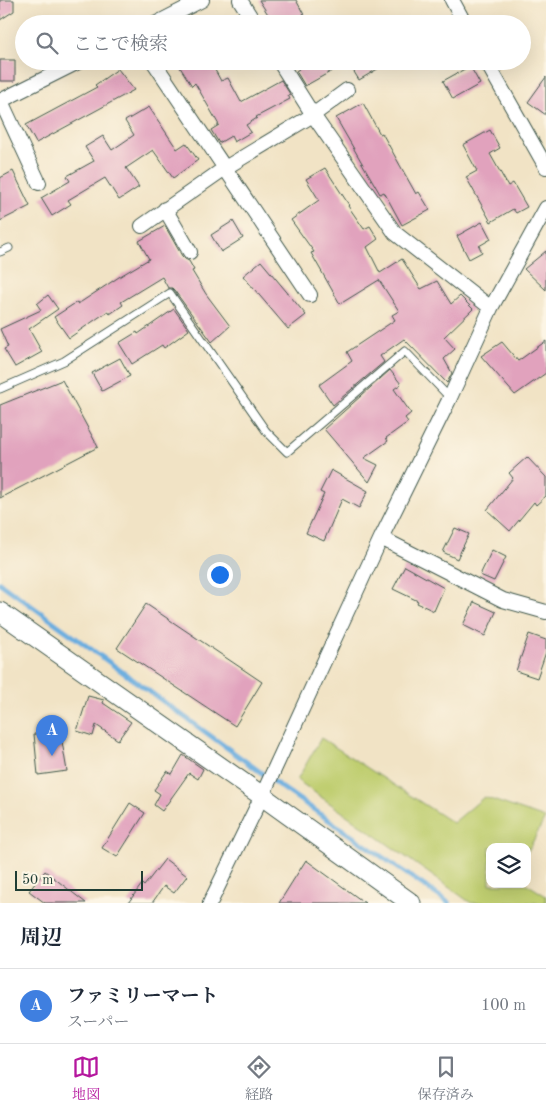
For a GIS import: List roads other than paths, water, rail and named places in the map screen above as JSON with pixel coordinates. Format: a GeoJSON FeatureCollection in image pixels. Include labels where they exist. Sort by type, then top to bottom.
{"type":"FeatureCollection","features":[{"type":"Feature","properties":{"kind":"street"},"geometry":{"type":"LineString","coordinates":[[173,15],[202,0]]}},
{"type":"Feature","properties":{"kind":"street"},"geometry":{"type":"LineString","coordinates":[[240,0],[249,15]]}},
{"type":"Feature","properties":{"kind":"street"},"geometry":{"type":"LineString","coordinates":[[452,0],[460,15]]}},
{"type":"Feature","properties":{"kind":"street"},"geometry":{"type":"LineString","coordinates":[[39,183],[0,101],[62,70]]}},
{"type":"Feature","properties":{"kind":"street"},"geometry":{"type":"LineString","coordinates":[[159,70],[310,295]]}},
{"type":"Feature","properties":{"kind":"street"},"geometry":{"type":"LineString","coordinates":[[285,70],[313,115],[395,233],[492,308]]}},
{"type":"Feature","properties":{"kind":"street"},"geometry":{"type":"LineString","coordinates":[[491,70],[546,167]]}},
{"type":"Feature","properties":{"kind":"street"},"geometry":{"type":"LineString","coordinates":[[142,226],[224,168],[313,115],[347,90]]}},
{"type":"Feature","properties":{"kind":"street"},"geometry":{"type":"LineString","coordinates":[[210,903],[276,767],[381,538],[492,308],[546,208]]}},
{"type":"Feature","properties":{"kind":"street"},"geometry":{"type":"LineString","coordinates":[[165,210],[190,252]]}},
{"type":"Feature","properties":{"kind":"street"},"geometry":{"type":"LineString","coordinates":[[381,538],[503,600],[546,612]]}},
{"type":"Feature","properties":{"kind":"street"},"geometry":{"type":"LineString","coordinates":[[0,612],[264,792],[411,903]]}},
{"type":"Feature","properties":{"kind":"lane"},"geometry":{"type":"LineString","coordinates":[[0,252],[9,248]]}},
{"type":"Feature","properties":{"kind":"lane"},"geometry":{"type":"LineString","coordinates":[[0,388],[64,360],[170,293],[266,431],[287,452],[405,351],[450,398]]}},
{"type":"Feature","properties":{"kind":"waterway"},"geometry":{"type":"LineString","coordinates":[[0,583],[281,787],[449,903]]}},
{"type":"Feature","properties":{"kind":"place","name":"ファミリーマート"},"geometry":{"type":"Point","coordinates":[52,756]}}]}
